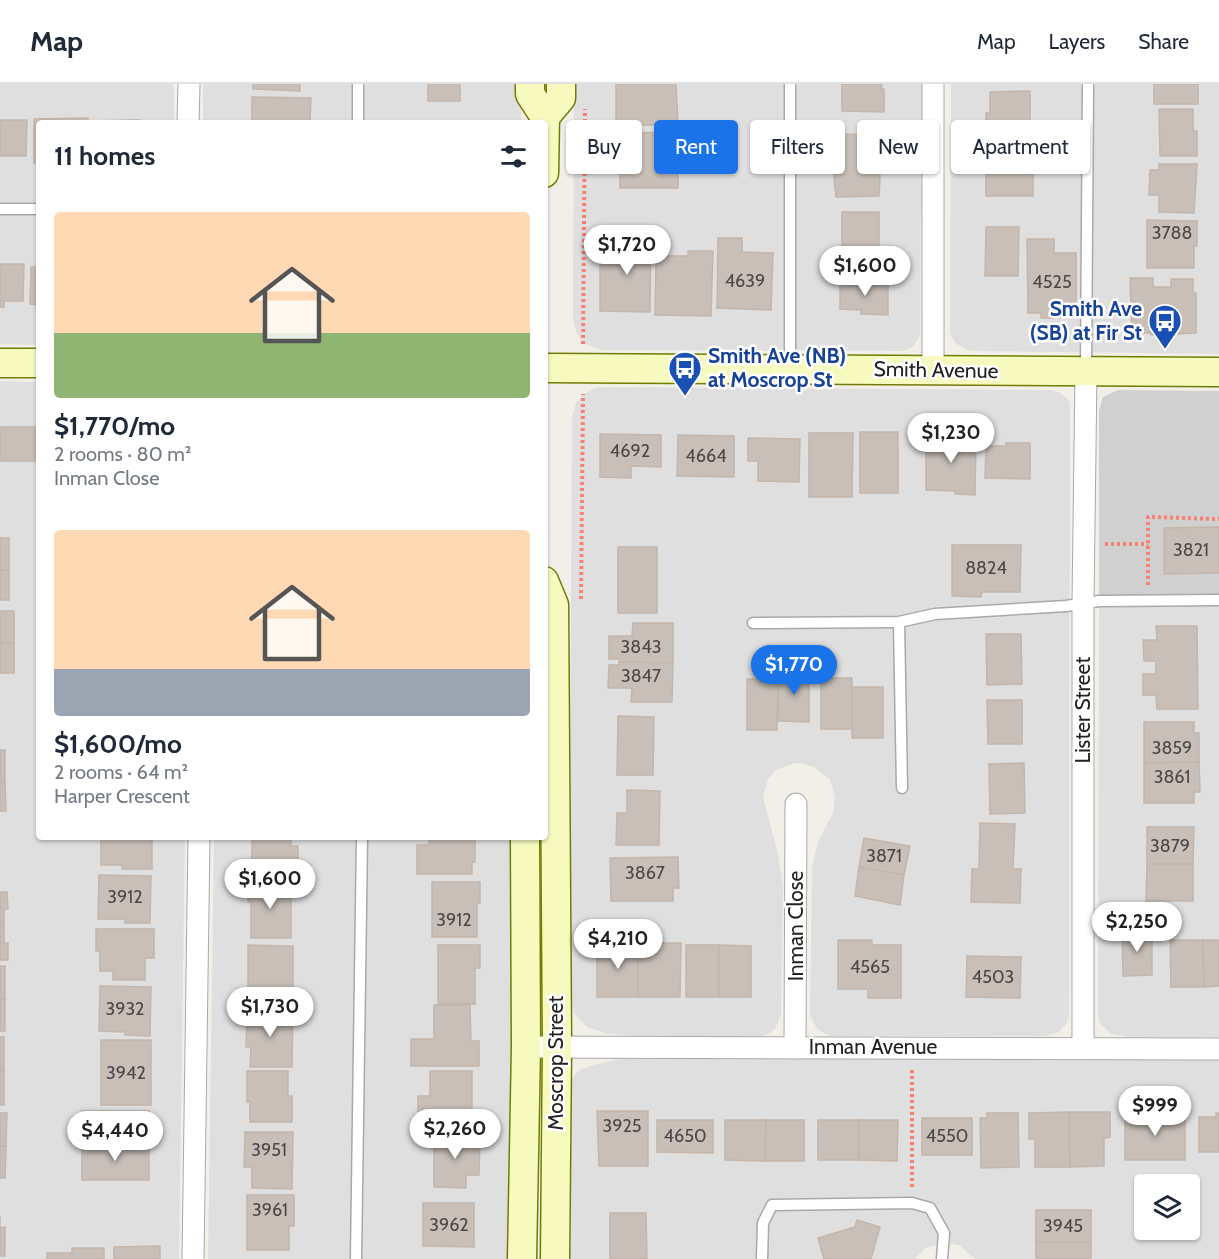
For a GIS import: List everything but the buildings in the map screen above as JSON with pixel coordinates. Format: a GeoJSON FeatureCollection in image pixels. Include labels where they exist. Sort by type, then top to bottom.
{"type":"FeatureCollection","features":[{"type":"Feature","properties":{"kind":"street"},"geometry":{"type":"LineString","coordinates":[[189,84],[189,120]]}},
{"type":"Feature","properties":{"kind":"street"},"geometry":{"type":"LineString","coordinates":[[530,84],[530,94],[545,120]]}},
{"type":"Feature","properties":{"kind":"street"},"geometry":{"type":"LineString","coordinates":[[545,117],[561,98],[561,84]]}},
{"type":"Feature","properties":{"kind":"street"},"geometry":{"type":"LineString","coordinates":[[933,84],[933,370]]}},
{"type":"Feature","properties":{"kind":"street"},"geometry":{"type":"LineString","coordinates":[[0,363],[36,363]]}},
{"type":"Feature","properties":{"kind":"street","name":"Smith Avenue"},"geometry":{"type":"LineString","coordinates":[[548,368],[1219,372]]}},
{"type":"Feature","properties":{"kind":"street","name":"Lister Street"},"geometry":{"type":"LineString","coordinates":[[1083,1048],[1083,603],[1086,371]]}},
{"type":"Feature","properties":{"kind":"street","name":"Moscrop Street"},"geometry":{"type":"LineString","coordinates":[[548,590],[554,605],[557,1047],[555,1259]]}},
{"type":"Feature","properties":{"kind":"street","name":"Inman Close"},"geometry":{"type":"LineString","coordinates":[[795,1048],[796,804]]}},
{"type":"Feature","properties":{"kind":"street"},"geometry":{"type":"LineString","coordinates":[[193,1259],[199,840]]}},
{"type":"Feature","properties":{"kind":"street","name":"Moscrop Street"},"geometry":{"type":"LineString","coordinates":[[522,1259],[526,1047],[525,840]]}},
{"type":"Feature","properties":{"kind":"street","name":"Inman Avenue"},"geometry":{"type":"LineString","coordinates":[[526,1047],[1219,1049]]}},
{"type":"Feature","properties":{"kind":"lane"},"geometry":{"type":"LineString","coordinates":[[358,84],[358,120]]}},
{"type":"Feature","properties":{"kind":"lane"},"geometry":{"type":"LineString","coordinates":[[790,84],[790,368]]}},
{"type":"Feature","properties":{"kind":"lane"},"geometry":{"type":"LineString","coordinates":[[1086,371],[1088,84]]}},
{"type":"Feature","properties":{"kind":"lane"},"geometry":{"type":"LineString","coordinates":[[0,209],[36,209]]}},
{"type":"Feature","properties":{"kind":"lane"},"geometry":{"type":"LineString","coordinates":[[753,623],[899,622],[935,614],[1083,603],[1219,600]]}},
{"type":"Feature","properties":{"kind":"lane"},"geometry":{"type":"LineString","coordinates":[[899,622],[902,788]]}},
{"type":"Feature","properties":{"kind":"lane"},"geometry":{"type":"LineString","coordinates":[[356,1259],[362,840]]}},
{"type":"Feature","properties":{"kind":"lane"},"geometry":{"type":"LineString","coordinates":[[762,1259],[762,1223],[772,1205],[912,1203],[930,1208],[944,1233],[942,1259]]}},
{"type":"Feature","properties":{"kind":"path"},"geometry":{"type":"LineString","coordinates":[[584,343],[585,107]]}},
{"type":"Feature","properties":{"kind":"path"},"geometry":{"type":"LineString","coordinates":[[1148,601],[1148,518],[1219,519]]}},
{"type":"Feature","properties":{"kind":"path"},"geometry":{"type":"LineString","coordinates":[[1101,544],[1148,544]]}},
{"type":"Feature","properties":{"kind":"path"},"geometry":{"type":"LineString","coordinates":[[912,1047],[912,1203]]}},
{"type":"Feature","properties":{"kind":"shaded area"},"geometry":{"type":"Polygon","coordinates":[[[0,84],[173,84],[174,120],[36,120],[36,345],[0,344],[0,84]]]}},
{"type":"Feature","properties":{"kind":"shaded area"},"geometry":{"type":"Polygon","coordinates":[[[203,84],[521,84],[521,120],[203,120],[203,84]]]}},
{"type":"Feature","properties":{"kind":"shaded area"},"geometry":{"type":"Polygon","coordinates":[[[574,84],[922,84],[922,120],[857,120],[857,174],[921,174],[920,335],[913,347],[903,351],[601,350],[583,343],[576,332],[573,319],[574,174],[642,174],[642,120],[574,120],[574,84]]]}},
{"type":"Feature","properties":{"kind":"shaded area"},"geometry":{"type":"Polygon","coordinates":[[[951,84],[1219,84],[1219,354],[969,351],[955,343],[950,333],[951,84]]]}},
{"type":"Feature","properties":{"kind":"shaded area"},"geometry":{"type":"Polygon","coordinates":[[[0,381],[36,382],[36,840],[185,840],[179,1259],[0,1259],[0,381]]]}},
{"type":"Feature","properties":{"kind":"shaded area"},"geometry":{"type":"Polygon","coordinates":[[[603,387],[1050,390],[1061,393],[1069,401],[1069,1016],[1059,1032],[1045,1036],[834,1036],[817,1029],[810,1015],[812,868],[818,841],[833,813],[835,797],[830,780],[814,767],[795,763],[776,770],[768,779],[763,797],[778,854],[783,887],[781,1015],[775,1029],[766,1035],[757,1036],[656,1037],[609,1034],[587,1027],[574,1013],[569,993],[572,419],[576,403],[583,395],[592,389],[603,387]]]}},
{"type":"Feature","properties":{"kind":"shaded area"},"geometry":{"type":"Polygon","coordinates":[[[1118,390],[1219,391],[1219,600],[1099,601],[1099,410],[1103,397],[1118,390]]]}},
{"type":"Feature","properties":{"kind":"shaded area"},"geometry":{"type":"Polygon","coordinates":[[[1219,600],[1219,1037],[1127,1037],[1112,1034],[1100,1024],[1098,1015],[1099,601],[1219,600]]]}},
{"type":"Feature","properties":{"kind":"shaded area"},"geometry":{"type":"Polygon","coordinates":[[[214,840],[513,840],[511,1259],[208,1259],[214,840]]]}},
{"type":"Feature","properties":{"kind":"shaded area"},"geometry":{"type":"Polygon","coordinates":[[[1219,1058],[1219,1259],[975,1259],[959,1245],[943,1243],[925,1248],[915,1259],[568,1259],[565,1088],[578,1071],[620,1059],[1219,1058]]]}},
{"type":"Feature","properties":{"kind":"place","name":"Smith Ave (SB) at Fir St"},"geometry":{"type":"Point","coordinates":[1165,350]}},
{"type":"Feature","properties":{"kind":"place","name":"Smith Ave (NB) at Moscrop St"},"geometry":{"type":"Point","coordinates":[685,397]}}]}
